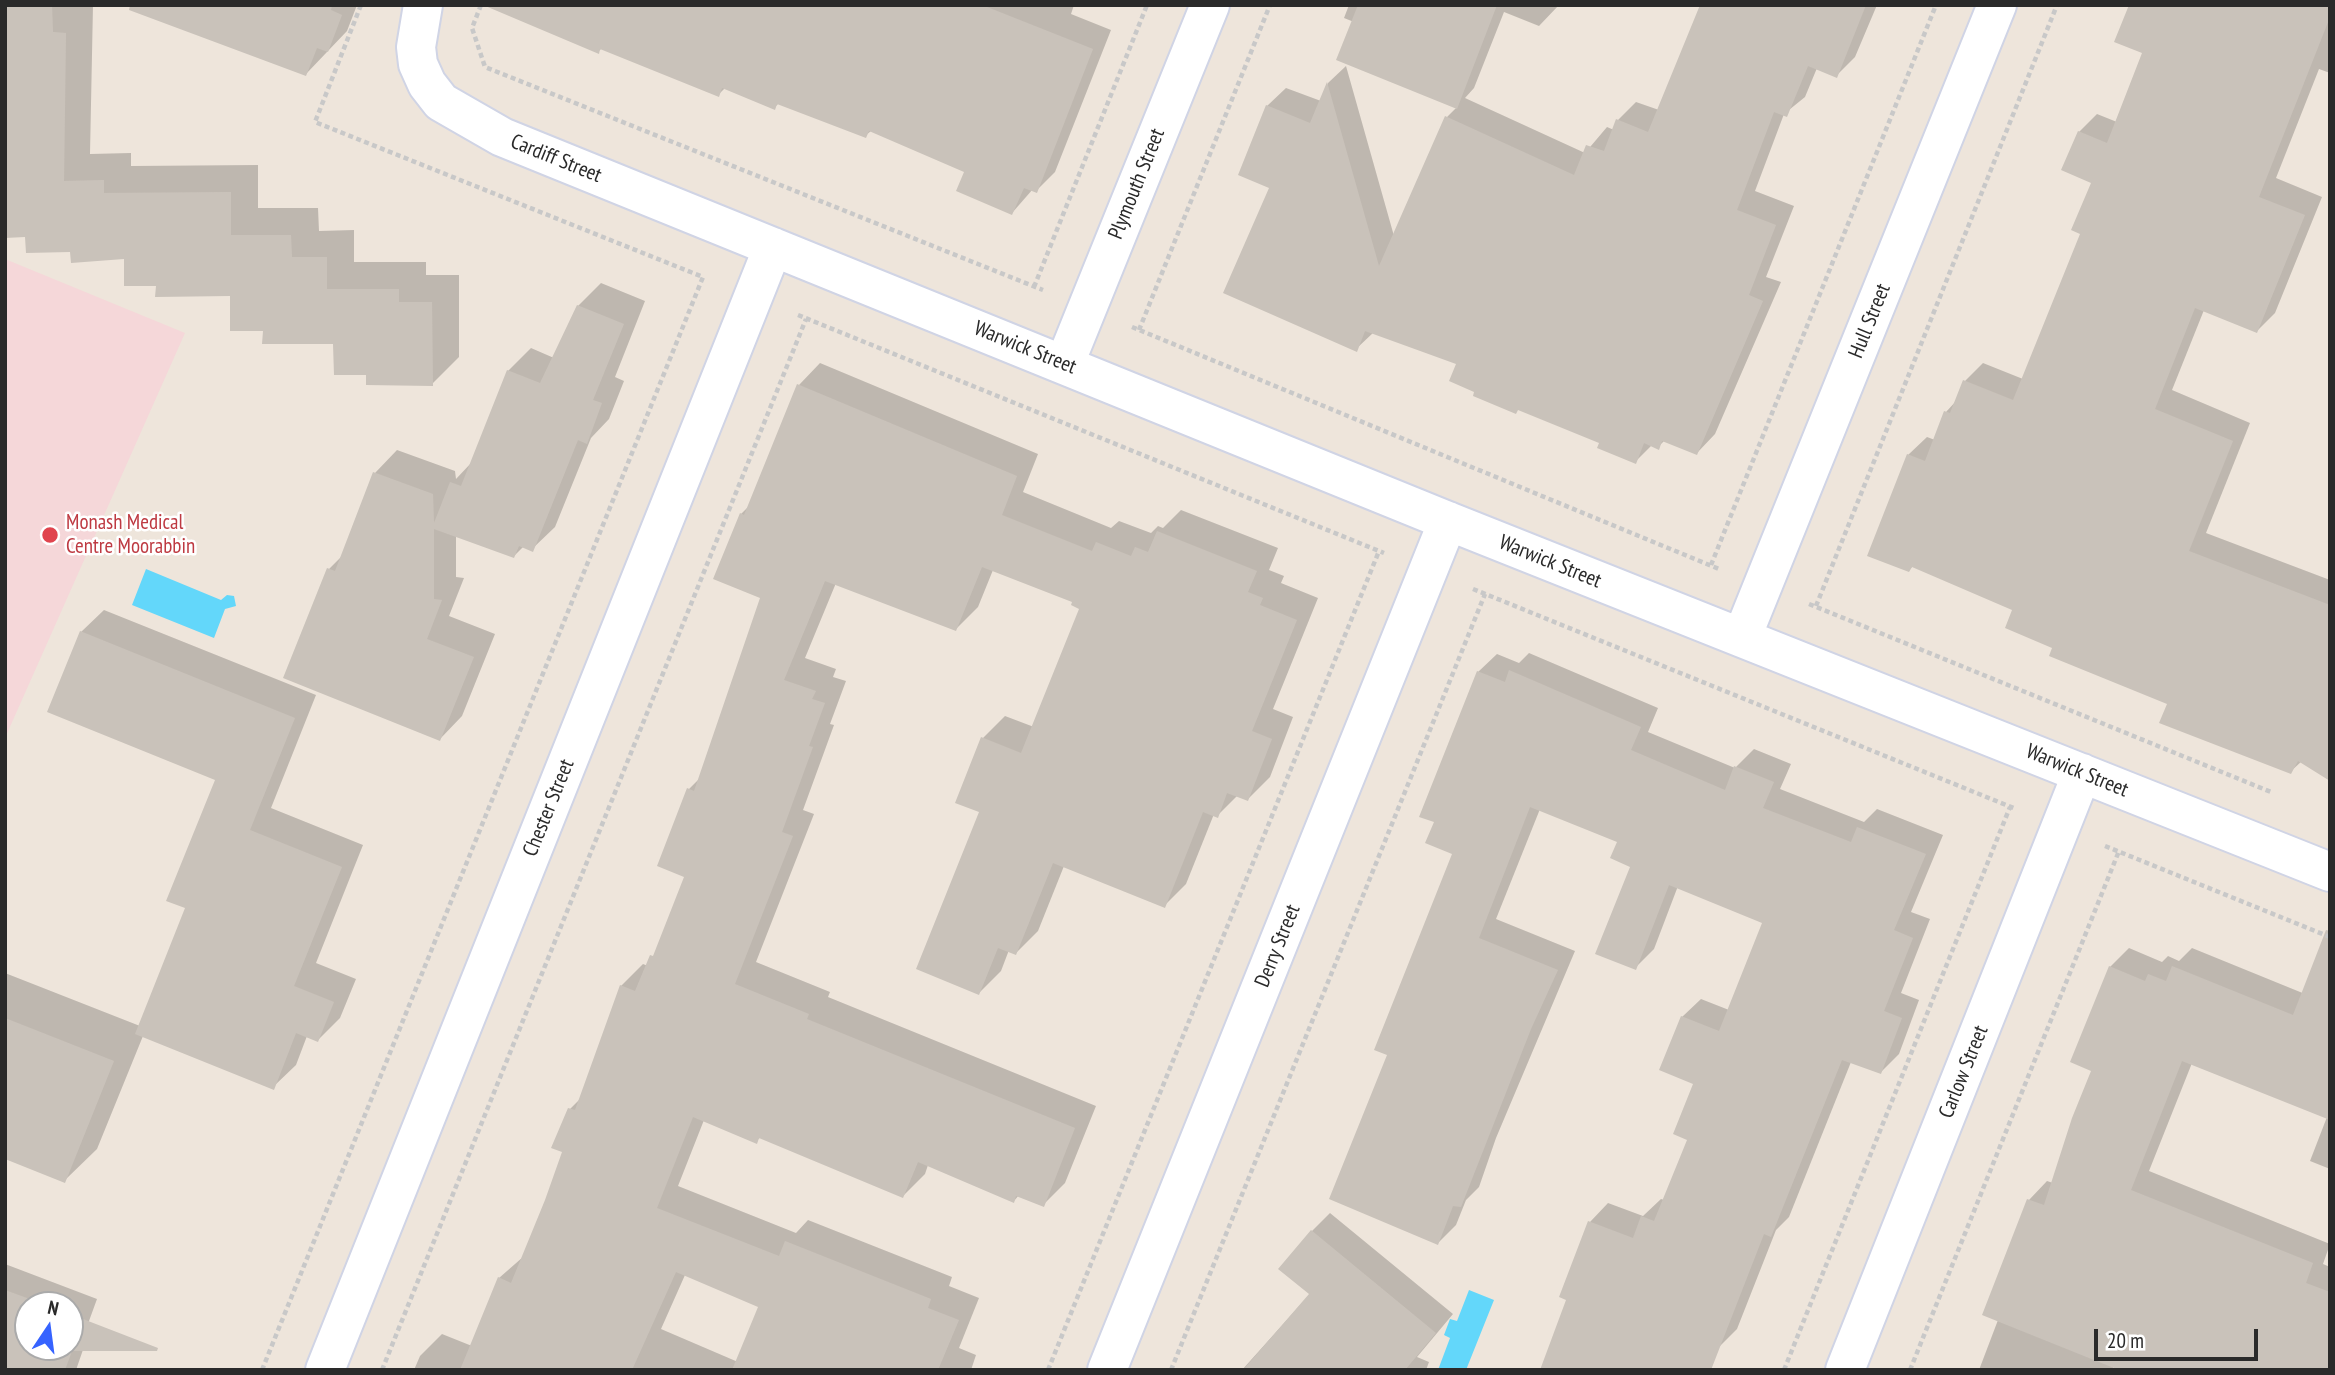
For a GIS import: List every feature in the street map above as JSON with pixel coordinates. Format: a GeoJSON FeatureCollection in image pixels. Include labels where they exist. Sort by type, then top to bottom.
{"type":"FeatureCollection","features":[{"type":"Feature","properties":{"kind":"street","name":"Cardiff Street"},"geometry":{"type":"LineString","coordinates":[[424,5],[418,27],[418,64],[427,84],[441,102],[502,137],[773,247]]}},
{"type":"Feature","properties":{"kind":"street","name":"Plymouth Street"},"geometry":{"type":"LineString","coordinates":[[1065,363],[1210,5]]}},
{"type":"Feature","properties":{"kind":"street","name":"Hull Street"},"geometry":{"type":"LineString","coordinates":[[1742,637],[1997,5]]}},
{"type":"Feature","properties":{"kind":"street","name":"Chester Street"},"geometry":{"type":"LineString","coordinates":[[325,1370],[773,247]]}},
{"type":"Feature","properties":{"kind":"street","name":"Warwick Street"},"geometry":{"type":"LineString","coordinates":[[773,247],[1065,363],[1448,522],[2330,872]]}},
{"type":"Feature","properties":{"kind":"street","name":"Derry Street"},"geometry":{"type":"LineString","coordinates":[[1107,1370],[1448,522]]}},
{"type":"Feature","properties":{"kind":"street","name":"Carlow Street"},"geometry":{"type":"LineString","coordinates":[[1845,1370],[2082,773]]}},
{"type":"Feature","properties":{"kind":"path"},"geometry":{"type":"LineString","coordinates":[[361,5],[315,122],[2330,937]]}},
{"type":"Feature","properties":{"kind":"path"},"geometry":{"type":"LineString","coordinates":[[481,5],[472,28],[485,67],[1088,308],[1763,587],[1816,606],[2278,795]]}},
{"type":"Feature","properties":{"kind":"path"},"geometry":{"type":"LineString","coordinates":[[1034,287],[1147,5]]}},
{"type":"Feature","properties":{"kind":"path"},"geometry":{"type":"LineString","coordinates":[[1139,330],[1270,5]]}},
{"type":"Feature","properties":{"kind":"path"},"geometry":{"type":"LineString","coordinates":[[1711,565],[1936,5]]}},
{"type":"Feature","properties":{"kind":"path"},"geometry":{"type":"LineString","coordinates":[[1816,606],[2057,5]]}},
{"type":"Feature","properties":{"kind":"path"},"geometry":{"type":"LineString","coordinates":[[262,1370],[703,277]]}},
{"type":"Feature","properties":{"kind":"path"},"geometry":{"type":"LineString","coordinates":[[382,1370],[806,319]]}},
{"type":"Feature","properties":{"kind":"path"},"geometry":{"type":"LineString","coordinates":[[1048,1370],[1379,551]]}},
{"type":"Feature","properties":{"kind":"path"},"geometry":{"type":"LineString","coordinates":[[1171,1370],[1485,594]]}},
{"type":"Feature","properties":{"kind":"path"},"geometry":{"type":"LineString","coordinates":[[1784,1370],[2010,807]]}},
{"type":"Feature","properties":{"kind":"path"},"geometry":{"type":"LineString","coordinates":[[1910,1370],[2119,851]]}},
{"type":"Feature","properties":{"kind":"shaded area","name":"Monash Medical Centre Moorabbin"},"geometry":{"type":"Polygon","coordinates":[[[5,259],[185,333],[5,738],[5,259]]]}},
{"type":"Feature","properties":{"kind":"water"},"geometry":{"type":"Polygon","coordinates":[[[146,569],[221,600],[227,595],[234,596],[236,606],[225,609],[214,638],[132,605],[146,569]]]}},
{"type":"Feature","properties":{"kind":"water"},"geometry":{"type":"Polygon","coordinates":[[[1469,1290],[1494,1300],[1466,1370],[1438,1370],[1450,1338],[1444,1335],[1450,1319],[1457,1321],[1469,1290]]]}},
{"type":"Feature","properties":{"kind":"building"},"geometry":{"type":"Polygon","coordinates":[[[5,5],[52,5],[53,32],[66,33],[64,181],[104,180],[104,193],[231,192],[231,235],[291,235],[292,257],[327,257],[327,289],[399,289],[399,302],[432,302],[433,386],[366,385],[366,375],[334,375],[333,344],[262,344],[263,331],[230,331],[230,296],[155,297],[156,286],[124,286],[124,259],[71,263],[70,252],[26,253],[25,237],[5,238],[5,5]]]}},
{"type":"Feature","properties":{"kind":"building"},"geometry":{"type":"Polygon","coordinates":[[[130,5],[332,5],[331,10],[342,15],[328,52],[317,48],[306,76],[129,10],[130,5]]]}},
{"type":"Feature","properties":{"kind":"building"},"geometry":{"type":"Polygon","coordinates":[[[483,5],[982,5],[1093,49],[1037,193],[1024,188],[1012,215],[956,191],[964,172],[869,131],[866,138],[777,104],[775,110],[722,88],[719,97],[600,49],[599,54],[483,5]]]}},
{"type":"Feature","properties":{"kind":"building"},"geometry":{"type":"Polygon","coordinates":[[[1358,5],[1497,5],[1457,109],[1336,60],[1358,5]]]}},
{"type":"Feature","properties":{"kind":"building"},"geometry":{"type":"Polygon","coordinates":[[[1700,5],[1866,5],[1837,78],[1808,66],[1787,117],[1774,112],[1737,210],[1776,225],[1749,295],[1763,301],[1697,455],[1662,441],[1659,450],[1644,443],[1636,464],[1597,448],[1599,443],[1518,410],[1516,414],[1473,396],[1474,392],[1449,381],[1456,364],[1365,331],[1357,352],[1223,293],[1269,188],[1238,175],[1266,105],[1310,123],[1327,82],[1379,266],[1445,116],[1574,175],[1586,145],[1604,151],[1616,119],[1648,132],[1700,5]]]}},
{"type":"Feature","properties":{"kind":"building"},"geometry":{"type":"Polygon","coordinates":[[[2129,5],[2330,5],[2330,17],[2259,197],[2305,215],[2257,333],[2195,308],[2155,409],[2233,441],[2189,551],[2330,605],[2330,781],[2298,761],[2291,774],[2159,723],[2167,704],[2049,656],[2052,648],[2005,628],[2012,610],[1912,567],[1909,572],[1867,556],[1907,454],[1925,461],[1944,411],[1950,413],[1963,380],[2013,400],[2080,234],[2071,230],[2091,183],[2061,170],[2078,131],[2107,143],[2142,53],[2114,42],[2129,5]]]}},
{"type":"Feature","properties":{"kind":"building"},"geometry":{"type":"Polygon","coordinates":[[[577,305],[624,324],[593,400],[602,403],[587,444],[578,440],[533,552],[519,546],[514,558],[434,529],[434,599],[442,600],[427,639],[474,657],[440,741],[283,678],[327,568],[335,571],[373,472],[433,494],[434,523],[450,482],[461,486],[507,370],[540,383],[577,305]]]}},
{"type":"Feature","properties":{"kind":"building"},"geometry":{"type":"Polygon","coordinates":[[[797,384],[1017,476],[1002,515],[1092,551],[1096,542],[1131,556],[1135,547],[1148,552],[1157,531],[1257,571],[1248,592],[1263,598],[1260,605],[1297,620],[1252,731],[1272,739],[1248,801],[1227,793],[1218,818],[1203,812],[1165,908],[1053,863],[1016,955],[998,948],[979,995],[916,969],[979,812],[955,803],[981,737],[1021,753],[1079,609],[1071,605],[1072,602],[982,567],[956,631],[825,581],[784,680],[816,691],[812,699],[825,703],[809,746],[813,747],[782,832],[793,836],[735,984],[809,1014],[807,1019],[1075,1128],[1044,1207],[1016,1196],[1014,1203],[918,1162],[903,1198],[759,1138],[757,1144],[693,1117],[657,1208],[779,1256],[785,1241],[931,1299],[928,1308],[959,1320],[938,1370],[732,1370],[758,1307],[676,1272],[632,1370],[460,1370],[498,1277],[511,1283],[562,1152],[551,1148],[568,1108],[575,1110],[620,985],[635,991],[650,955],[653,956],[684,877],[657,866],[687,788],[694,791],[760,598],[713,579],[740,513],[744,515],[797,384]]]}},
{"type":"Feature","properties":{"kind":"building"},"geometry":{"type":"Polygon","coordinates":[[[80,631],[295,718],[250,830],[342,867],[294,986],[334,1002],[318,1042],[296,1033],[274,1090],[135,1034],[185,908],[166,901],[215,780],[47,712],[80,631]]]}},
{"type":"Feature","properties":{"kind":"building"},"geometry":{"type":"Polygon","coordinates":[[[1509,670],[1641,727],[1631,750],[1725,790],[1734,766],[1774,782],[1763,808],[1851,842],[1857,827],[1926,854],[1894,930],[1913,938],[1884,1011],[1902,1018],[1881,1074],[1842,1060],[1771,1237],[1764,1234],[1711,1370],[1540,1370],[1566,1300],[1559,1297],[1588,1221],[1633,1238],[1641,1216],[1654,1221],[1687,1140],[1673,1134],[1693,1084],[1659,1070],[1681,1016],[1719,1031],[1762,923],[1669,885],[1636,970],[1595,954],[1630,867],[1610,858],[1617,842],[1530,807],[1479,938],[1558,970],[1531,1029],[1461,1207],[1453,1206],[1438,1245],[1329,1199],[1387,1055],[1374,1050],[1452,854],[1425,843],[1434,822],[1419,817],[1477,671],[1505,682],[1509,670]]]}},
{"type":"Feature","properties":{"kind":"building"},"geometry":{"type":"Polygon","coordinates":[[[2326,930],[2330,931],[2330,1120],[2182,1061],[2131,1190],[2313,1263],[2306,1283],[2330,1292],[2330,1370],[2119,1370],[1982,1315],[2027,1199],[2044,1205],[2072,1118],[2091,1071],[2070,1062],[2109,966],[2145,981],[2148,974],[2166,981],[2172,966],[2293,1015],[2326,930]]]}},
{"type":"Feature","properties":{"kind":"building"},"geometry":{"type":"Polygon","coordinates":[[[5,1018],[114,1061],[65,1183],[5,1159],[5,1018]]]}},
{"type":"Feature","properties":{"kind":"building"},"geometry":{"type":"Polygon","coordinates":[[[1311,1230],[1436,1333],[1405,1370],[1243,1370],[1309,1294],[1278,1269],[1311,1230]]]}},
{"type":"Feature","properties":{"kind":"building"},"geometry":{"type":"Polygon","coordinates":[[[5,1290],[14,1293],[14,1361],[68,1361],[65,1370],[5,1370],[5,1290]]]}},
{"type":"Feature","properties":{"kind":"building"},"geometry":{"type":"Polygon","coordinates":[[[84,1319],[158,1348],[157,1351],[84,1351],[84,1319]]]}},
{"type":"Feature","properties":{"kind":"place","name":"Monash Medical Centre Moorabbin"},"geometry":{"type":"Point","coordinates":[50,535]}}]}
